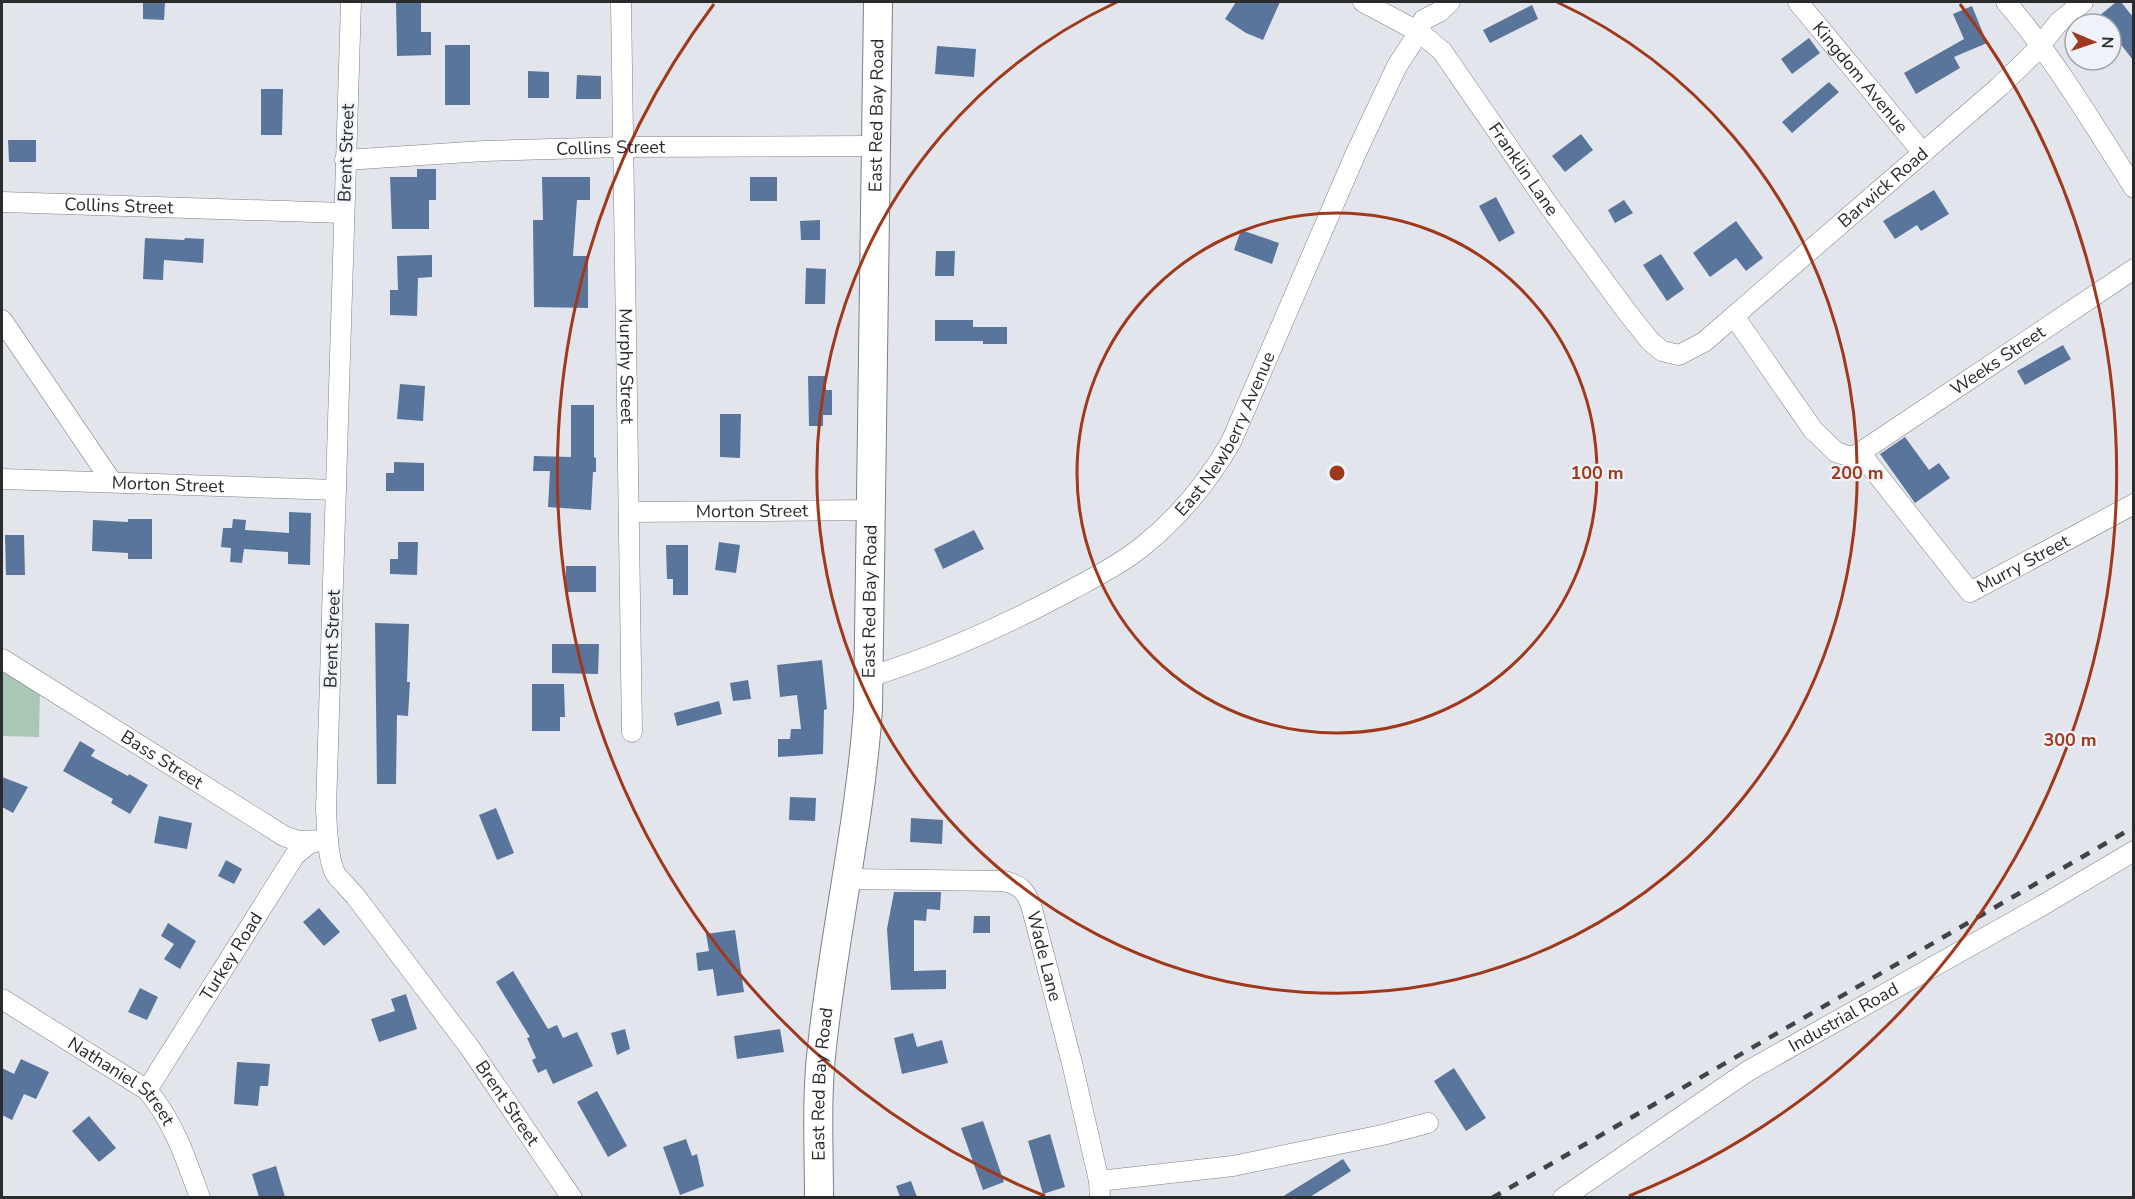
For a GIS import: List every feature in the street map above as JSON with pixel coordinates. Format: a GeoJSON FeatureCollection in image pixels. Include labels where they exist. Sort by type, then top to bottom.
{"type":"FeatureCollection","features":[{"type":"Feature","properties":{"kind":"street","name":"Brent Street"},"geometry":{"type":"LineString","coordinates":[[351,2],[326,809],[328,840],[335,874],[356,897],[470,1048],[572,1197]]}},
{"type":"Feature","properties":{"kind":"street","name":"Murphy Street"},"geometry":{"type":"LineString","coordinates":[[621,2],[633,732]]}},
{"type":"Feature","properties":{"kind":"street","name":"East Red Bay Road"},"geometry":{"type":"LineString","coordinates":[[819,1197],[822,1049],[837,930],[847,879],[863,764],[868,677],[878,2]]}},
{"type":"Feature","properties":{"kind":"street","name":"Franklin Lane"},"geometry":{"type":"LineString","coordinates":[[1363,2],[1424,18],[1442,51],[1548,206],[1650,341],[1662,351],[1670,354]]}},
{"type":"Feature","properties":{"kind":"street"},"geometry":{"type":"LineString","coordinates":[[1424,18],[1439,12],[1450,2]]}},
{"type":"Feature","properties":{"kind":"street","name":"Kingdom Avenue"},"geometry":{"type":"LineString","coordinates":[[1798,2],[1923,153]]}},
{"type":"Feature","properties":{"kind":"street"},"geometry":{"type":"LineString","coordinates":[[2006,2],[2057,67],[2133,188]]}},
{"type":"Feature","properties":{"kind":"street","name":"Barwick Road"},"geometry":{"type":"LineString","coordinates":[[1670,354],[1679,355],[1704,342],[1999,87],[2058,23],[2083,2]]}},
{"type":"Feature","properties":{"kind":"street","name":"East Newberry Avenue"},"geometry":{"type":"LineString","coordinates":[[868,677],[910,664],[1047,603],[1120,563],[1142,547],[1185,507],[1215,470],[1231,442],[1356,153],[1397,66],[1424,18]]}},
{"type":"Feature","properties":{"kind":"street","name":"Collins Street"},"geometry":{"type":"LineString","coordinates":[[345,160],[484,151],[623,147],[875,146]]}},
{"type":"Feature","properties":{"kind":"street","name":"Collins Street"},"geometry":{"type":"LineString","coordinates":[[2,202],[344,213]]}},
{"type":"Feature","properties":{"kind":"street","name":"Weeks Street"},"geometry":{"type":"LineString","coordinates":[[1861,454],[2133,269]]}},
{"type":"Feature","properties":{"kind":"street"},"geometry":{"type":"LineString","coordinates":[[1734,316],[1813,430],[1836,452],[1848,456],[1861,454]]}},
{"type":"Feature","properties":{"kind":"street"},"geometry":{"type":"LineString","coordinates":[[2,320],[112,482]]}},
{"type":"Feature","properties":{"kind":"street","name":"Murry Street"},"geometry":{"type":"LineString","coordinates":[[1861,454],[1970,592],[2133,504]]}},
{"type":"Feature","properties":{"kind":"street","name":"Morton Street"},"geometry":{"type":"LineString","coordinates":[[2,478],[336,490]]}},
{"type":"Feature","properties":{"kind":"street","name":"Morton Street"},"geometry":{"type":"LineString","coordinates":[[630,512],[872,510]]}},
{"type":"Feature","properties":{"kind":"street","name":"Bass Street"},"geometry":{"type":"LineString","coordinates":[[2,659],[284,836],[298,841],[328,840]]}},
{"type":"Feature","properties":{"kind":"street","name":"Turkey Road"},"geometry":{"type":"LineString","coordinates":[[147,1090],[295,855],[311,842],[328,840]]}},
{"type":"Feature","properties":{"kind":"street","name":"Industrial Road"},"geometry":{"type":"LineString","coordinates":[[1563,1197],[1748,1071],[2043,905],[2133,851]]}},
{"type":"Feature","properties":{"kind":"street","name":"Wade Lane"},"geometry":{"type":"LineString","coordinates":[[847,879],[1004,881],[1026,891],[1072,1063],[1099,1189]]}},
{"type":"Feature","properties":{"kind":"street","name":"Nathaniel Street"},"geometry":{"type":"LineString","coordinates":[[2,999],[147,1090],[161,1107],[178,1140],[200,1197]]}},
{"type":"Feature","properties":{"kind":"street"},"geometry":{"type":"LineString","coordinates":[[1099,1189],[1233,1166],[1382,1135],[1428,1123]]}},
{"type":"Feature","properties":{"kind":"green space"},"geometry":{"type":"Polygon","coordinates":[[[2,668],[40,690],[39,737],[2,736],[2,668]]]}},
{"type":"Feature","properties":{"kind":"building"},"geometry":{"type":"Polygon","coordinates":[[[143,2],[165,3],[164,20],[143,19],[143,2]]]}},
{"type":"Feature","properties":{"kind":"building"},"geometry":{"type":"Polygon","coordinates":[[[396,2],[421,2],[421,32],[431,32],[431,55],[397,56],[396,2]]]}},
{"type":"Feature","properties":{"kind":"building"},"geometry":{"type":"Polygon","coordinates":[[[1236,2],[1280,2],[1263,40],[1246,33],[1225,19],[1236,2]]]}},
{"type":"Feature","properties":{"kind":"building"},"geometry":{"type":"Polygon","coordinates":[[[2116,2],[2121,2],[2133,17],[2133,60],[2123,47],[2123,12],[2104,12],[2116,2]]]}},
{"type":"Feature","properties":{"kind":"building"},"geometry":{"type":"Polygon","coordinates":[[[1532,5],[1538,19],[1490,43],[1483,30],[1532,5]]]}},
{"type":"Feature","properties":{"kind":"building"},"geometry":{"type":"Polygon","coordinates":[[[1972,6],[1987,43],[1954,57],[1960,68],[1916,94],[1904,73],[1964,39],[1953,14],[1972,6]]]}},
{"type":"Feature","properties":{"kind":"building"},"geometry":{"type":"Polygon","coordinates":[[[1809,38],[1820,53],[1792,74],[1781,59],[1809,38]]]}},
{"type":"Feature","properties":{"kind":"building"},"geometry":{"type":"Polygon","coordinates":[[[445,45],[470,45],[470,105],[445,105],[445,45]]]}},
{"type":"Feature","properties":{"kind":"building"},"geometry":{"type":"Polygon","coordinates":[[[937,46],[976,49],[974,77],[935,74],[937,46]]]}},
{"type":"Feature","properties":{"kind":"building"},"geometry":{"type":"Polygon","coordinates":[[[528,71],[549,72],[549,98],[528,98],[528,71]]]}},
{"type":"Feature","properties":{"kind":"building"},"geometry":{"type":"Polygon","coordinates":[[[577,75],[601,76],[601,99],[576,99],[577,75]]]}},
{"type":"Feature","properties":{"kind":"building"},"geometry":{"type":"Polygon","coordinates":[[[1829,82],[1839,92],[1792,133],[1782,122],[1829,82]]]}},
{"type":"Feature","properties":{"kind":"building"},"geometry":{"type":"Polygon","coordinates":[[[261,89],[283,89],[282,135],[261,135],[261,89]]]}},
{"type":"Feature","properties":{"kind":"building"},"geometry":{"type":"Polygon","coordinates":[[[1581,134],[1593,150],[1565,172],[1552,156],[1581,134]]]}},
{"type":"Feature","properties":{"kind":"building"},"geometry":{"type":"Polygon","coordinates":[[[8,140],[36,140],[36,162],[9,162],[8,140]]]}},
{"type":"Feature","properties":{"kind":"building"},"geometry":{"type":"Polygon","coordinates":[[[417,169],[436,169],[436,200],[429,200],[429,229],[392,229],[390,177],[417,177],[417,169]]]}},
{"type":"Feature","properties":{"kind":"building"},"geometry":{"type":"Polygon","coordinates":[[[542,177],[590,177],[590,200],[577,200],[573,256],[588,256],[588,308],[534,307],[533,220],[543,220],[542,177]]]}},
{"type":"Feature","properties":{"kind":"building"},"geometry":{"type":"Polygon","coordinates":[[[750,177],[777,177],[777,201],[750,201],[750,177]]]}},
{"type":"Feature","properties":{"kind":"building"},"geometry":{"type":"Polygon","coordinates":[[[1934,190],[1949,214],[1921,231],[1917,225],[1895,239],[1883,221],[1934,190]]]}},
{"type":"Feature","properties":{"kind":"building"},"geometry":{"type":"Polygon","coordinates":[[[1496,197],[1515,233],[1499,242],[1479,206],[1496,197]]]}},
{"type":"Feature","properties":{"kind":"building"},"geometry":{"type":"Polygon","coordinates":[[[1624,200],[1633,213],[1615,223],[1608,210],[1624,200]]]}},
{"type":"Feature","properties":{"kind":"building"},"geometry":{"type":"Polygon","coordinates":[[[820,220],[820,240],[801,240],[800,221],[820,220]]]}},
{"type":"Feature","properties":{"kind":"building"},"geometry":{"type":"Polygon","coordinates":[[[1736,221],[1763,258],[1746,271],[1736,258],[1710,277],[1693,253],[1736,221]]]}},
{"type":"Feature","properties":{"kind":"building"},"geometry":{"type":"Polygon","coordinates":[[[1241,230],[1279,243],[1272,264],[1234,250],[1241,230]]]}},
{"type":"Feature","properties":{"kind":"building"},"geometry":{"type":"Polygon","coordinates":[[[145,238],[204,239],[203,263],[164,260],[163,280],[143,279],[145,238]]]}},
{"type":"Feature","properties":{"kind":"building"},"geometry":{"type":"Polygon","coordinates":[[[936,251],[955,251],[954,276],[935,276],[936,251]]]}},
{"type":"Feature","properties":{"kind":"building"},"geometry":{"type":"Polygon","coordinates":[[[1661,254],[1684,289],[1667,301],[1643,265],[1661,254]]]}},
{"type":"Feature","properties":{"kind":"building"},"geometry":{"type":"Polygon","coordinates":[[[432,255],[432,277],[418,278],[417,316],[390,315],[390,290],[398,290],[397,256],[432,255]]]}},
{"type":"Feature","properties":{"kind":"building"},"geometry":{"type":"Polygon","coordinates":[[[806,268],[826,269],[825,304],[805,304],[806,268]]]}},
{"type":"Feature","properties":{"kind":"building"},"geometry":{"type":"Polygon","coordinates":[[[935,320],[973,320],[973,327],[1007,327],[1007,344],[983,344],[983,341],[935,341],[935,320]]]}},
{"type":"Feature","properties":{"kind":"building"},"geometry":{"type":"Polygon","coordinates":[[[2063,345],[2071,359],[2025,385],[2017,371],[2063,345]]]}},
{"type":"Feature","properties":{"kind":"building"},"geometry":{"type":"Polygon","coordinates":[[[808,376],[826,376],[826,390],[832,390],[832,415],[823,415],[823,426],[809,426],[808,376]]]}},
{"type":"Feature","properties":{"kind":"building"},"geometry":{"type":"Polygon","coordinates":[[[400,384],[425,386],[423,421],[397,419],[400,384]]]}},
{"type":"Feature","properties":{"kind":"building"},"geometry":{"type":"Polygon","coordinates":[[[571,405],[594,405],[596,472],[593,472],[591,510],[548,507],[550,471],[533,471],[534,456],[571,457],[571,405]]]}},
{"type":"Feature","properties":{"kind":"building"},"geometry":{"type":"Polygon","coordinates":[[[720,414],[741,414],[740,458],[720,457],[720,414]]]}},
{"type":"Feature","properties":{"kind":"building"},"geometry":{"type":"Polygon","coordinates":[[[1905,437],[1929,470],[1939,463],[1950,478],[1915,503],[1880,454],[1905,437]]]}},
{"type":"Feature","properties":{"kind":"building"},"geometry":{"type":"Polygon","coordinates":[[[394,462],[424,463],[424,491],[386,491],[386,473],[394,473],[394,462]]]}},
{"type":"Feature","properties":{"kind":"building"},"geometry":{"type":"Polygon","coordinates":[[[289,512],[311,513],[310,565],[288,564],[288,552],[244,549],[242,563],[230,562],[231,548],[221,547],[223,528],[232,528],[233,519],[246,520],[245,530],[289,533],[289,512]]]}},
{"type":"Feature","properties":{"kind":"building"},"geometry":{"type":"Polygon","coordinates":[[[128,519],[152,519],[152,559],[128,559],[128,553],[92,551],[93,520],[128,522],[128,519]]]}},
{"type":"Feature","properties":{"kind":"building"},"geometry":{"type":"Polygon","coordinates":[[[974,530],[984,549],[943,569],[934,549],[974,530]]]}},
{"type":"Feature","properties":{"kind":"building"},"geometry":{"type":"Polygon","coordinates":[[[5,535],[24,535],[25,575],[6,575],[5,535]]]}},
{"type":"Feature","properties":{"kind":"building"},"geometry":{"type":"Polygon","coordinates":[[[398,542],[418,542],[417,575],[390,574],[390,559],[398,559],[398,542]]]}},
{"type":"Feature","properties":{"kind":"building"},"geometry":{"type":"Polygon","coordinates":[[[719,542],[740,545],[736,573],[715,570],[719,542]]]}},
{"type":"Feature","properties":{"kind":"building"},"geometry":{"type":"Polygon","coordinates":[[[666,545],[688,545],[688,595],[673,595],[673,579],[667,579],[666,545]]]}},
{"type":"Feature","properties":{"kind":"building"},"geometry":{"type":"Polygon","coordinates":[[[566,566],[596,566],[596,592],[565,592],[566,566]]]}},
{"type":"Feature","properties":{"kind":"building"},"geometry":{"type":"Polygon","coordinates":[[[375,623],[409,624],[408,716],[397,715],[396,784],[377,784],[375,623]]]}},
{"type":"Feature","properties":{"kind":"building"},"geometry":{"type":"Polygon","coordinates":[[[552,644],[599,644],[598,674],[552,673],[552,644]]]}},
{"type":"Feature","properties":{"kind":"building"},"geometry":{"type":"Polygon","coordinates":[[[822,660],[827,709],[824,710],[823,754],[778,757],[778,739],[790,739],[791,729],[801,729],[797,695],[780,697],[777,665],[822,660]]]}},
{"type":"Feature","properties":{"kind":"building"},"geometry":{"type":"Polygon","coordinates":[[[748,680],[751,699],[733,701],[730,683],[748,680]]]}},
{"type":"Feature","properties":{"kind":"building"},"geometry":{"type":"Polygon","coordinates":[[[532,684],[564,684],[565,717],[560,717],[560,731],[532,731],[532,684]]]}},
{"type":"Feature","properties":{"kind":"building"},"geometry":{"type":"Polygon","coordinates":[[[719,701],[722,714],[677,726],[674,713],[719,701]]]}},
{"type":"Feature","properties":{"kind":"building"},"geometry":{"type":"Polygon","coordinates":[[[80,741],[95,750],[91,756],[148,785],[130,814],[111,803],[113,799],[63,771],[80,741]]]}},
{"type":"Feature","properties":{"kind":"building"},"geometry":{"type":"Polygon","coordinates":[[[2,777],[28,787],[13,813],[2,807],[2,777]]]}},
{"type":"Feature","properties":{"kind":"building"},"geometry":{"type":"Polygon","coordinates":[[[790,797],[816,798],[815,821],[789,820],[790,797]]]}},
{"type":"Feature","properties":{"kind":"building"},"geometry":{"type":"Polygon","coordinates":[[[496,808],[514,853],[497,860],[479,815],[496,808]]]}},
{"type":"Feature","properties":{"kind":"building"},"geometry":{"type":"Polygon","coordinates":[[[159,816],[192,823],[187,849],[154,843],[159,816]]]}},
{"type":"Feature","properties":{"kind":"building"},"geometry":{"type":"Polygon","coordinates":[[[911,818],[943,820],[942,844],[910,842],[911,818]]]}},
{"type":"Feature","properties":{"kind":"building"},"geometry":{"type":"Polygon","coordinates":[[[226,860],[242,869],[234,884],[218,876],[226,860]]]}},
{"type":"Feature","properties":{"kind":"building"},"geometry":{"type":"Polygon","coordinates":[[[894,892],[941,892],[940,910],[927,909],[926,921],[914,920],[914,971],[946,970],[946,989],[891,990],[887,929],[894,892]]]}},
{"type":"Feature","properties":{"kind":"building"},"geometry":{"type":"Polygon","coordinates":[[[319,908],[340,932],[324,946],[303,922],[319,908]]]}},
{"type":"Feature","properties":{"kind":"building"},"geometry":{"type":"Polygon","coordinates":[[[974,916],[990,916],[990,933],[973,933],[974,916]]]}},
{"type":"Feature","properties":{"kind":"building"},"geometry":{"type":"Polygon","coordinates":[[[168,923],[196,941],[180,969],[164,959],[174,944],[161,936],[168,923]]]}},
{"type":"Feature","properties":{"kind":"building"},"geometry":{"type":"Polygon","coordinates":[[[735,930],[744,992],[717,996],[713,969],[698,971],[696,953],[709,951],[706,934],[735,930]]]}},
{"type":"Feature","properties":{"kind":"building"},"geometry":{"type":"Polygon","coordinates":[[[513,971],[548,1029],[557,1025],[563,1038],[577,1032],[593,1066],[553,1084],[546,1069],[538,1073],[532,1060],[536,1058],[527,1038],[530,1037],[496,982],[513,971]]]}},
{"type":"Feature","properties":{"kind":"building"},"geometry":{"type":"Polygon","coordinates":[[[140,988],[158,997],[147,1020],[128,1012],[140,988]]]}},
{"type":"Feature","properties":{"kind":"building"},"geometry":{"type":"Polygon","coordinates":[[[406,994],[417,1029],[379,1042],[371,1019],[395,1011],[391,999],[406,994]]]}},
{"type":"Feature","properties":{"kind":"building"},"geometry":{"type":"Polygon","coordinates":[[[625,1029],[630,1049],[617,1055],[611,1033],[625,1029]]]}},
{"type":"Feature","properties":{"kind":"building"},"geometry":{"type":"Polygon","coordinates":[[[780,1029],[784,1052],[737,1059],[734,1036],[780,1029]]]}},
{"type":"Feature","properties":{"kind":"building"},"geometry":{"type":"Polygon","coordinates":[[[913,1033],[917,1047],[942,1040],[948,1063],[902,1074],[894,1038],[913,1033]]]}},
{"type":"Feature","properties":{"kind":"building"},"geometry":{"type":"Polygon","coordinates":[[[21,1059],[49,1072],[36,1099],[24,1094],[12,1120],[2,1115],[2,1068],[14,1074],[21,1059]]]}},
{"type":"Feature","properties":{"kind":"building"},"geometry":{"type":"Polygon","coordinates":[[[237,1062],[270,1064],[268,1086],[260,1086],[258,1106],[234,1104],[237,1062]]]}},
{"type":"Feature","properties":{"kind":"building"},"geometry":{"type":"Polygon","coordinates":[[[1454,1068],[1486,1118],[1466,1131],[1434,1081],[1454,1068]]]}},
{"type":"Feature","properties":{"kind":"building"},"geometry":{"type":"Polygon","coordinates":[[[597,1091],[627,1146],[608,1157],[577,1102],[597,1091]]]}},
{"type":"Feature","properties":{"kind":"building"},"geometry":{"type":"Polygon","coordinates":[[[89,1116],[116,1148],[99,1162],[72,1131],[89,1116]]]}},
{"type":"Feature","properties":{"kind":"building"},"geometry":{"type":"Polygon","coordinates":[[[983,1121],[1004,1182],[983,1190],[961,1128],[983,1121]]]}},
{"type":"Feature","properties":{"kind":"building"},"geometry":{"type":"Polygon","coordinates":[[[1050,1134],[1065,1187],[1043,1194],[1028,1141],[1050,1134]]]}},
{"type":"Feature","properties":{"kind":"building"},"geometry":{"type":"Polygon","coordinates":[[[686,1139],[692,1156],[697,1154],[704,1186],[680,1195],[663,1147],[686,1139]]]}},
{"type":"Feature","properties":{"kind":"building"},"geometry":{"type":"Polygon","coordinates":[[[1343,1159],[1351,1171],[1310,1197],[1282,1197],[1343,1159]]]}},
{"type":"Feature","properties":{"kind":"building"},"geometry":{"type":"Polygon","coordinates":[[[276,1166],[285,1197],[259,1197],[252,1174],[276,1166]]]}},
{"type":"Feature","properties":{"kind":"building"},"geometry":{"type":"Polygon","coordinates":[[[911,1181],[917,1197],[900,1197],[896,1186],[911,1181]]]}},
{"type":"Feature","properties":{"kind":"railway"},"geometry":{"type":"LineString","coordinates":[[1492,1198],[2134,827]]}}]}
